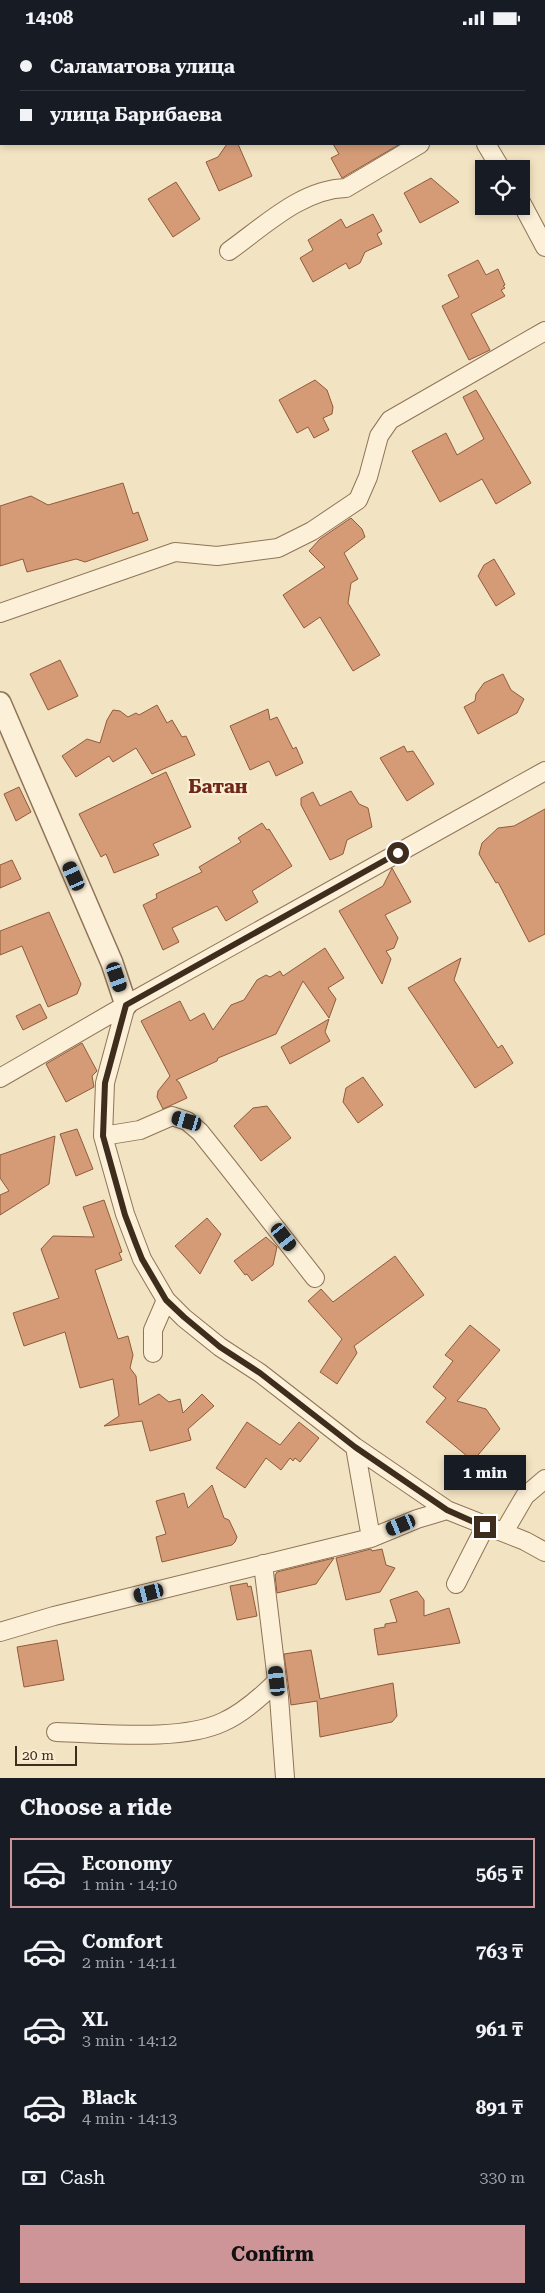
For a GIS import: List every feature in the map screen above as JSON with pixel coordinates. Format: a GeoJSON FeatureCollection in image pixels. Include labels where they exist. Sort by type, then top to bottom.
{"type":"FeatureCollection","features":[{"type":"Feature","properties":{"kind":"street"},"geometry":{"type":"LineString","coordinates":[[229,251],[302,200],[332,189],[346,188],[418,145]]}},
{"type":"Feature","properties":{"kind":"street"},"geometry":{"type":"LineString","coordinates":[[487,145],[496,160]]}},
{"type":"Feature","properties":{"kind":"street"},"geometry":{"type":"LineString","coordinates":[[528,215],[545,247]]}},
{"type":"Feature","properties":{"kind":"street"},"geometry":{"type":"LineString","coordinates":[[0,613],[175,552],[217,556],[278,548],[312,531],[358,500],[368,477],[379,436],[390,420],[545,331]]}},
{"type":"Feature","properties":{"kind":"street"},"geometry":{"type":"LineString","coordinates":[[0,703],[112,963],[126,1005],[105,1083],[103,1136],[131,1232],[142,1259],[166,1300],[220,1347],[260,1373],[355,1447],[447,1510],[485,1527],[504,1532],[545,1552]]}},
{"type":"Feature","properties":{"kind":"street"},"geometry":{"type":"LineString","coordinates":[[0,1078],[126,1005],[545,771]]}},
{"type":"Feature","properties":{"kind":"street"},"geometry":{"type":"LineString","coordinates":[[103,1136],[140,1130],[172,1116],[187,1121],[200,1132],[315,1278]]}},
{"type":"Feature","properties":{"kind":"street"},"geometry":{"type":"LineString","coordinates":[[153,1353],[153,1330],[166,1300]]}},
{"type":"Feature","properties":{"kind":"street"},"geometry":{"type":"LineString","coordinates":[[355,1447],[371,1538]]}},
{"type":"Feature","properties":{"kind":"street"},"geometry":{"type":"LineString","coordinates":[[504,1532],[526,1496],[545,1479]]}},
{"type":"Feature","properties":{"kind":"street"},"geometry":{"type":"LineString","coordinates":[[0,1632],[54,1616],[371,1538],[416,1519],[447,1510]]}},
{"type":"Feature","properties":{"kind":"street"},"geometry":{"type":"LineString","coordinates":[[456,1584],[485,1527]]}},
{"type":"Feature","properties":{"kind":"street"},"geometry":{"type":"LineString","coordinates":[[264,1564],[277,1681],[285,1778]]}},
{"type":"Feature","properties":{"kind":"street"},"geometry":{"type":"LineString","coordinates":[[56,1732],[170,1734],[200,1729],[222,1723],[262,1696],[277,1681]]}},
{"type":"Feature","properties":{"kind":"building"},"geometry":{"type":"Polygon","coordinates":[[[226,145],[238,145],[252,176],[219,191],[206,162],[218,157],[226,145]]]}},
{"type":"Feature","properties":{"kind":"building"},"geometry":{"type":"Polygon","coordinates":[[[334,145],[398,145],[342,178],[331,158],[339,154],[334,145]]]}},
{"type":"Feature","properties":{"kind":"building"},"geometry":{"type":"Polygon","coordinates":[[[431,178],[459,202],[420,223],[404,193],[431,178]]]}},
{"type":"Feature","properties":{"kind":"building"},"geometry":{"type":"Polygon","coordinates":[[[176,182],[200,219],[173,237],[148,199],[176,182]]]}},
{"type":"Feature","properties":{"kind":"building"},"geometry":{"type":"Polygon","coordinates":[[[373,214],[382,231],[377,234],[382,244],[365,252],[360,263],[349,269],[346,263],[313,282],[300,258],[313,250],[308,240],[341,219],[346,228],[373,214]]]}},
{"type":"Feature","properties":{"kind":"building"},"geometry":{"type":"Polygon","coordinates":[[[478,260],[486,275],[498,269],[505,285],[503,286],[505,288],[501,290],[505,296],[471,314],[490,350],[469,360],[442,306],[459,297],[448,275],[478,260]]]}},
{"type":"Feature","properties":{"kind":"building"},"geometry":{"type":"Polygon","coordinates":[[[315,380],[327,390],[333,407],[332,414],[323,418],[329,430],[314,438],[308,427],[297,433],[279,400],[315,380]]]}},
{"type":"Feature","properties":{"kind":"building"},"geometry":{"type":"Polygon","coordinates":[[[476,390],[531,483],[496,504],[482,479],[440,502],[412,451],[446,433],[457,455],[484,439],[463,397],[476,390]]]}},
{"type":"Feature","properties":{"kind":"building"},"geometry":{"type":"Polygon","coordinates":[[[123,483],[133,514],[138,512],[148,540],[85,562],[76,559],[27,572],[23,559],[0,566],[0,506],[31,496],[48,505],[123,483]]]}},
{"type":"Feature","properties":{"kind":"building"},"geometry":{"type":"Polygon","coordinates":[[[351,518],[362,529],[365,537],[344,553],[358,579],[351,583],[348,603],[380,655],[353,671],[320,617],[304,628],[283,595],[325,567],[309,551],[320,539],[351,518]]]}},
{"type":"Feature","properties":{"kind":"building"},"geometry":{"type":"Polygon","coordinates":[[[494,559],[515,594],[496,606],[478,576],[484,565],[494,559]]]}},
{"type":"Feature","properties":{"kind":"building"},"geometry":{"type":"Polygon","coordinates":[[[60,660],[78,696],[48,710],[30,674],[60,660]]]}},
{"type":"Feature","properties":{"kind":"building"},"geometry":{"type":"Polygon","coordinates":[[[503,674],[511,690],[524,699],[517,713],[478,734],[464,707],[475,701],[476,694],[484,683],[503,674]]]}},
{"type":"Feature","properties":{"kind":"building"},"geometry":{"type":"Polygon","coordinates":[[[157,705],[167,723],[172,720],[182,737],[186,736],[195,755],[152,774],[136,748],[113,762],[109,756],[76,777],[62,756],[87,739],[100,743],[107,720],[113,710],[120,711],[128,717],[136,713],[139,715],[157,705]]]}},
{"type":"Feature","properties":{"kind":"building"},"geometry":{"type":"Polygon","coordinates":[[[268,709],[270,720],[277,717],[293,749],[296,747],[303,763],[276,776],[269,761],[250,770],[230,726],[268,709]]]}},
{"type":"Feature","properties":{"kind":"building"},"geometry":{"type":"Polygon","coordinates":[[[404,746],[407,752],[413,751],[434,784],[407,801],[380,758],[404,746]]]}},
{"type":"Feature","properties":{"kind":"building"},"geometry":{"type":"Polygon","coordinates":[[[166,772],[191,827],[153,844],[159,855],[114,873],[106,854],[101,857],[79,814],[166,772]]]}},
{"type":"Feature","properties":{"kind":"building"},"geometry":{"type":"Polygon","coordinates":[[[19,787],[31,812],[16,821],[4,794],[19,787]]]}},
{"type":"Feature","properties":{"kind":"building"},"geometry":{"type":"Polygon","coordinates":[[[351,791],[359,804],[368,808],[372,827],[347,840],[343,854],[330,860],[301,805],[301,798],[313,792],[320,806],[351,791]]]}},
{"type":"Feature","properties":{"kind":"building"},"geometry":{"type":"Polygon","coordinates":[[[545,809],[545,934],[529,942],[498,882],[496,883],[479,854],[482,843],[498,828],[514,826],[545,809]]]}},
{"type":"Feature","properties":{"kind":"building"},"geometry":{"type":"Polygon","coordinates":[[[262,823],[267,830],[269,829],[292,866],[252,891],[258,902],[226,921],[217,906],[172,928],[179,942],[163,950],[143,905],[157,898],[156,894],[202,872],[199,867],[241,842],[238,838],[262,823]]]}},
{"type":"Feature","properties":{"kind":"building"},"geometry":{"type":"Polygon","coordinates":[[[12,860],[21,879],[0,888],[0,865],[12,860]]]}},
{"type":"Feature","properties":{"kind":"building"},"geometry":{"type":"Polygon","coordinates":[[[392,868],[411,902],[385,915],[398,938],[394,948],[386,951],[391,959],[382,984],[339,911],[383,886],[392,868]]]}},
{"type":"Feature","properties":{"kind":"building"},"geometry":{"type":"Polygon","coordinates":[[[49,912],[81,984],[77,994],[48,1007],[22,946],[0,955],[0,931],[49,912]]]}},
{"type":"Feature","properties":{"kind":"building"},"geometry":{"type":"Polygon","coordinates":[[[325,948],[344,978],[328,988],[336,999],[329,1018],[303,981],[276,1034],[218,1058],[217,1061],[176,1080],[179,1082],[187,1098],[163,1109],[157,1097],[158,1091],[170,1076],[141,1021],[180,1001],[190,1021],[204,1013],[213,1030],[231,1005],[244,1000],[257,980],[266,975],[270,977],[280,971],[283,976],[325,948]]]}},
{"type":"Feature","properties":{"kind":"building"},"geometry":{"type":"Polygon","coordinates":[[[461,958],[454,980],[498,1048],[502,1045],[513,1063],[475,1088],[408,988],[461,958]]]}},
{"type":"Feature","properties":{"kind":"building"},"geometry":{"type":"Polygon","coordinates":[[[40,1004],[47,1018],[23,1030],[16,1016],[40,1004]]]}},
{"type":"Feature","properties":{"kind":"building"},"geometry":{"type":"Polygon","coordinates":[[[329,1019],[325,1032],[330,1041],[290,1064],[281,1047],[329,1019]]]}},
{"type":"Feature","properties":{"kind":"building"},"geometry":{"type":"Polygon","coordinates":[[[82,1043],[97,1071],[92,1076],[94,1087],[66,1102],[46,1064],[82,1043]]]}},
{"type":"Feature","properties":{"kind":"building"},"geometry":{"type":"Polygon","coordinates":[[[363,1077],[383,1105],[358,1123],[343,1102],[346,1088],[363,1077]]]}},
{"type":"Feature","properties":{"kind":"building"},"geometry":{"type":"Polygon","coordinates":[[[267,1106],[291,1138],[261,1161],[234,1126],[253,1108],[267,1106]]]}},
{"type":"Feature","properties":{"kind":"building"},"geometry":{"type":"Polygon","coordinates":[[[77,1129],[93,1169],[76,1176],[60,1134],[77,1129]]]}},
{"type":"Feature","properties":{"kind":"building"},"geometry":{"type":"Polygon","coordinates":[[[55,1136],[49,1184],[0,1215],[0,1195],[9,1191],[0,1178],[0,1155],[55,1136]]]}},
{"type":"Feature","properties":{"kind":"building"},"geometry":{"type":"Polygon","coordinates":[[[104,1200],[122,1252],[119,1253],[122,1260],[95,1270],[118,1339],[128,1336],[133,1355],[130,1368],[136,1376],[139,1405],[159,1394],[169,1402],[180,1399],[183,1413],[202,1394],[214,1406],[188,1429],[191,1440],[150,1451],[142,1421],[104,1426],[119,1416],[113,1379],[80,1388],[65,1332],[24,1346],[13,1313],[59,1298],[41,1249],[53,1236],[94,1237],[83,1207],[104,1200]]]}},
{"type":"Feature","properties":{"kind":"building"},"geometry":{"type":"Polygon","coordinates":[[[207,1218],[221,1234],[200,1274],[175,1246],[207,1218]]]}},
{"type":"Feature","properties":{"kind":"building"},"geometry":{"type":"Polygon","coordinates":[[[266,1237],[277,1247],[273,1265],[252,1281],[234,1261],[266,1237]]]}},
{"type":"Feature","properties":{"kind":"building"},"geometry":{"type":"Polygon","coordinates":[[[395,1256],[424,1295],[354,1346],[357,1353],[337,1384],[320,1372],[342,1339],[308,1301],[321,1289],[333,1302],[395,1256]]]}},
{"type":"Feature","properties":{"kind":"building"},"geometry":{"type":"Polygon","coordinates":[[[470,1325],[500,1350],[457,1401],[486,1409],[500,1429],[473,1461],[426,1422],[446,1398],[433,1387],[453,1361],[445,1355],[470,1325]]]}},
{"type":"Feature","properties":{"kind":"building"},"geometry":{"type":"Polygon","coordinates":[[[247,1422],[280,1445],[299,1422],[319,1438],[300,1462],[295,1458],[293,1461],[290,1458],[281,1470],[266,1458],[245,1488],[216,1468],[247,1422]]]}},
{"type":"Feature","properties":{"kind":"building"},"geometry":{"type":"Polygon","coordinates":[[[212,1485],[224,1518],[229,1520],[237,1537],[235,1542],[232,1545],[162,1562],[156,1537],[166,1534],[156,1501],[184,1493],[188,1508],[212,1485]]]}},
{"type":"Feature","properties":{"kind":"building"},"geometry":{"type":"Polygon","coordinates":[[[371,1549],[372,1551],[382,1549],[386,1565],[395,1568],[380,1592],[346,1600],[336,1558],[371,1549]]]}},
{"type":"Feature","properties":{"kind":"building"},"geometry":{"type":"Polygon","coordinates":[[[334,1558],[316,1584],[277,1593],[275,1575],[277,1572],[334,1558]]]}},
{"type":"Feature","properties":{"kind":"building"},"geometry":{"type":"Polygon","coordinates":[[[247,1583],[248,1587],[251,1586],[257,1616],[237,1620],[230,1586],[247,1583]]]}},
{"type":"Feature","properties":{"kind":"building"},"geometry":{"type":"Polygon","coordinates":[[[417,1591],[424,1600],[424,1616],[449,1608],[460,1643],[378,1655],[374,1629],[385,1627],[385,1624],[397,1622],[390,1600],[417,1591]]]}},
{"type":"Feature","properties":{"kind":"building"},"geometry":{"type":"Polygon","coordinates":[[[57,1640],[64,1680],[24,1687],[17,1647],[57,1640]]]}},
{"type":"Feature","properties":{"kind":"building"},"geometry":{"type":"Polygon","coordinates":[[[311,1650],[320,1699],[393,1683],[397,1716],[392,1722],[320,1737],[317,1701],[291,1705],[284,1654],[311,1650]]]}},
{"type":"Feature","properties":{"kind":"district","name":"Батан"},"geometry":{"type":"Point","coordinates":[218,786]}},
{"type":"Feature","properties":{"kind":"route"},"geometry":{"type":"LineString","coordinates":[[398,853],[126,1005],[105,1083],[103,1136],[125,1215],[142,1259],[166,1300],[220,1347],[260,1373],[355,1447],[447,1510],[485,1527]]}}]}
